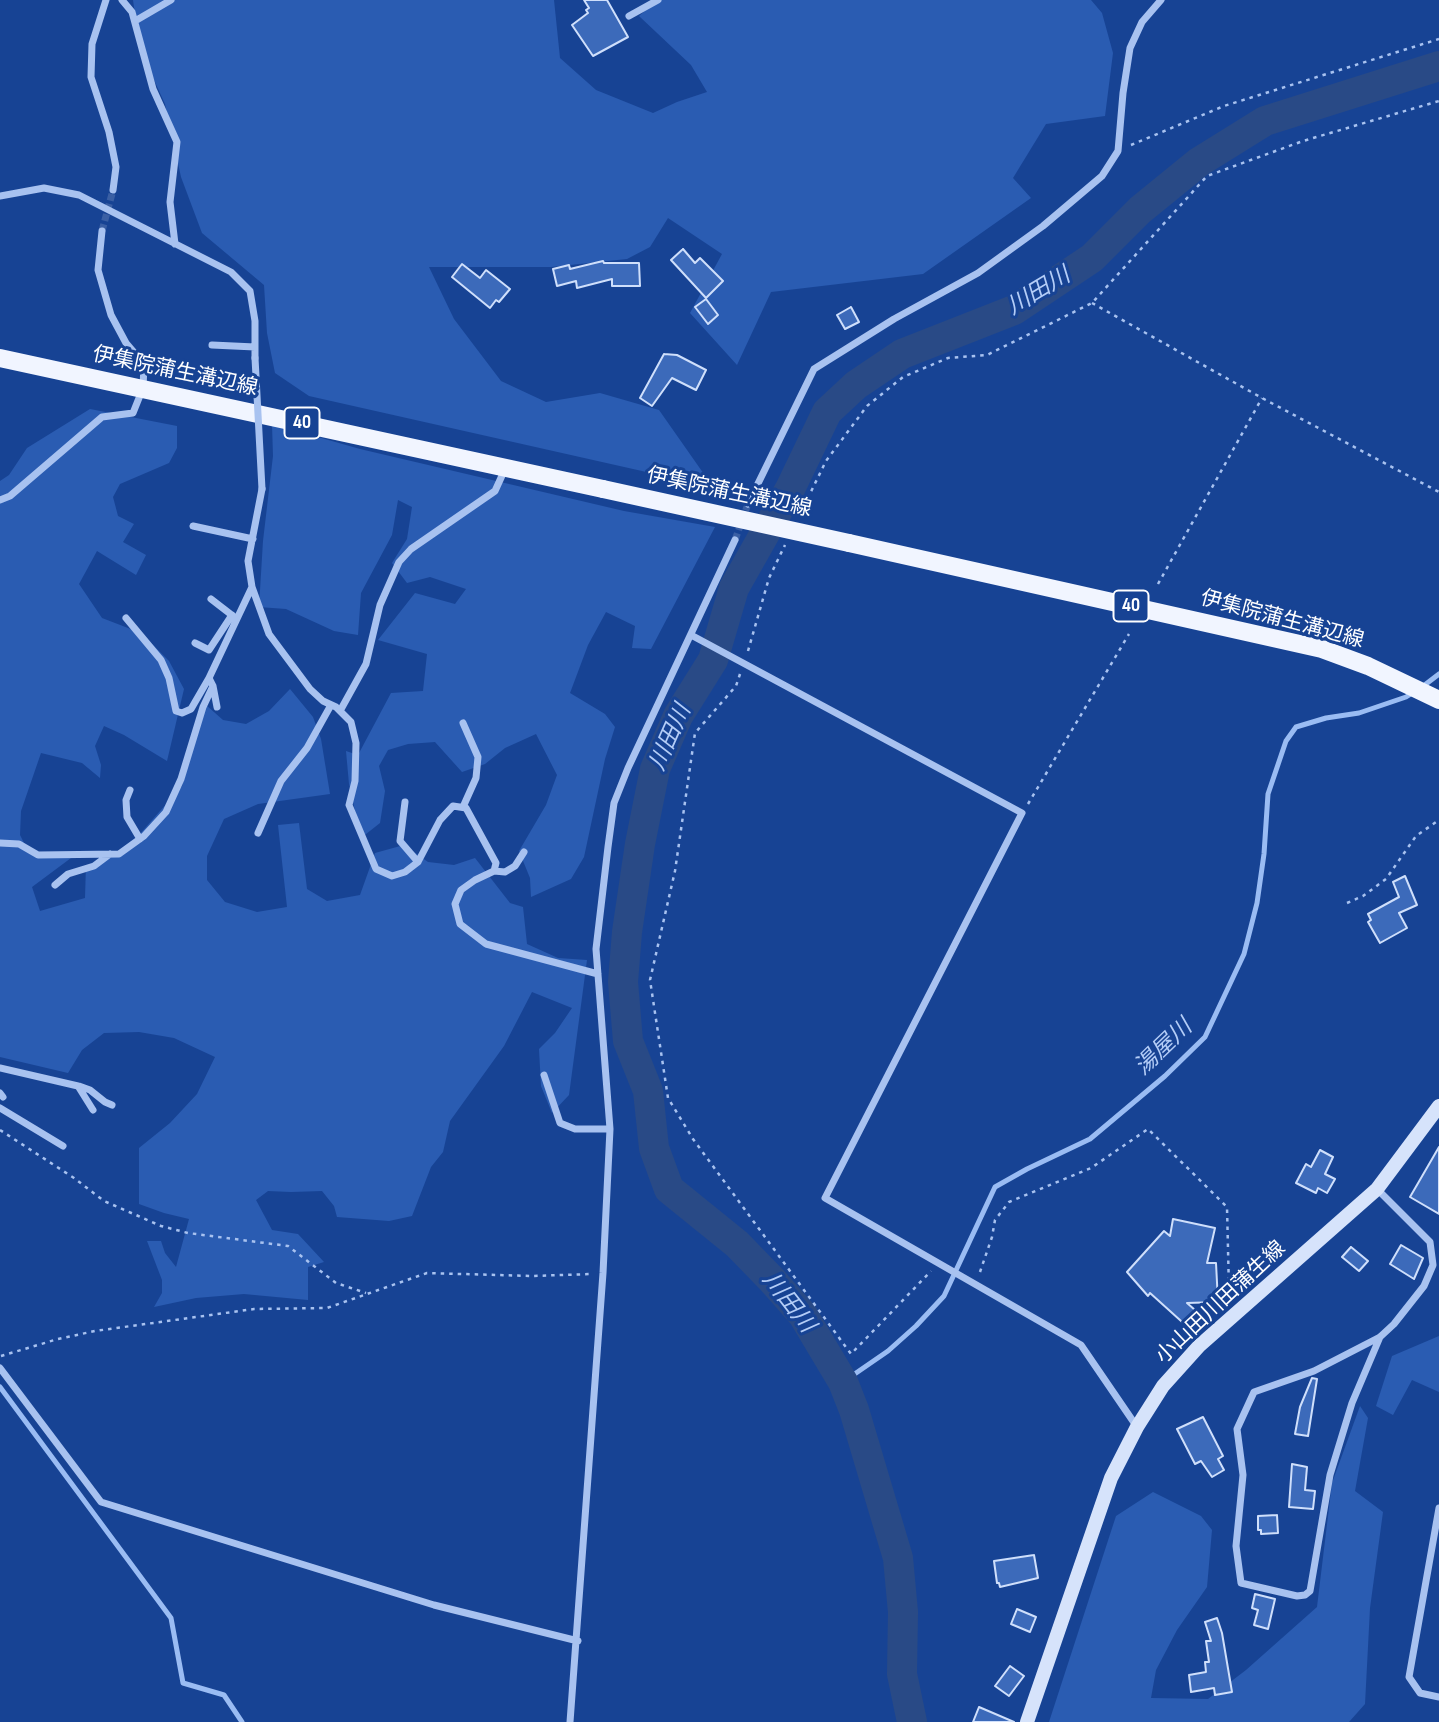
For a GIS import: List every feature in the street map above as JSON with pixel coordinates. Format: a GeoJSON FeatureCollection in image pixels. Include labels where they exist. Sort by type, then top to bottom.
{"type":"FeatureCollection","features":[{"type":"Feature","properties":{"kind":"main road","name":"伊集院蒲生溝辺線"},"geometry":{"type":"LineString","coordinates":[[0,358],[1282,639],[1333,653],[1439,701]]}},
{"type":"Feature","properties":{"kind":"main road","name":"小山田川田蒲生線"},"geometry":{"type":"LineString","coordinates":[[1027,1722],[1111,1478],[1136,1427],[1163,1386],[1199,1346],[1237,1311],[1377,1189],[1439,1106]]}},
{"type":"Feature","properties":{"kind":"street"},"geometry":{"type":"LineString","coordinates":[[106,0],[92,44],[91,77],[109,132],[116,167],[113,190]]}},
{"type":"Feature","properties":{"kind":"street"},"geometry":{"type":"LineString","coordinates":[[122,0],[132,12],[153,89],[177,142],[170,202],[175,244]]}},
{"type":"Feature","properties":{"kind":"street"},"geometry":{"type":"LineString","coordinates":[[135,21],[171,0]]}},
{"type":"Feature","properties":{"kind":"street"},"geometry":{"type":"LineString","coordinates":[[629,16],[658,0]]}},
{"type":"Feature","properties":{"kind":"street"},"geometry":{"type":"LineString","coordinates":[[748,504],[814,369],[894,319],[989,265],[1043,226],[1102,176],[1118,151],[1130,48],[1142,22],[1161,0]]}},
{"type":"Feature","properties":{"kind":"street"},"geometry":{"type":"LineString","coordinates":[[0,196],[8,192],[44,188],[79,195],[231,272],[250,291],[255,321],[262,489],[248,561],[252,587],[269,634],[310,689],[340,711],[351,723],[356,743],[355,781],[349,805],[376,869],[392,876],[405,872],[418,862],[440,820],[453,806],[466,807],[496,863],[494,871]]}},
{"type":"Feature","properties":{"kind":"street"},"geometry":{"type":"LineString","coordinates":[[0,500],[18,490],[102,417],[133,413],[143,388],[144,364],[126,343],[110,315],[98,270],[102,231]]}},
{"type":"Feature","properties":{"kind":"street"},"geometry":{"type":"LineString","coordinates":[[212,345],[255,347]]}},
{"type":"Feature","properties":{"kind":"street"},"geometry":{"type":"LineString","coordinates":[[340,711],[366,664],[380,605],[399,562],[411,549],[495,491],[506,468]]}},
{"type":"Feature","properties":{"kind":"street"},"geometry":{"type":"LineString","coordinates":[[193,526],[253,539]]}},
{"type":"Feature","properties":{"kind":"street"},"geometry":{"type":"LineString","coordinates":[[570,1722],[603,1273],[610,1129],[596,949],[614,803],[735,540]]}},
{"type":"Feature","properties":{"kind":"street"},"geometry":{"type":"LineString","coordinates":[[195,643],[209,650],[252,587]]}},
{"type":"Feature","properties":{"kind":"street"},"geometry":{"type":"LineString","coordinates":[[211,599],[234,617]]}},
{"type":"Feature","properties":{"kind":"street"},"geometry":{"type":"LineString","coordinates":[[126,618],[162,660],[176,711],[182,713],[191,709],[209,678],[234,617]]}},
{"type":"Feature","properties":{"kind":"street"},"geometry":{"type":"LineString","coordinates":[[691,635],[1022,813],[824,1199],[1081,1345],[1136,1427]]}},
{"type":"Feature","properties":{"kind":"street"},"geometry":{"type":"LineString","coordinates":[[209,678],[217,707]]}},
{"type":"Feature","properties":{"kind":"street"},"geometry":{"type":"LineString","coordinates":[[0,843],[19,844],[38,855],[119,854],[140,839],[166,812],[181,779],[203,707],[213,686]]}},
{"type":"Feature","properties":{"kind":"street"},"geometry":{"type":"LineString","coordinates":[[258,833],[281,782],[307,748],[331,705]]}},
{"type":"Feature","properties":{"kind":"street"},"geometry":{"type":"LineString","coordinates":[[463,723],[478,757],[476,778],[463,807]]}},
{"type":"Feature","properties":{"kind":"street"},"geometry":{"type":"LineString","coordinates":[[130,790],[126,800],[127,817],[140,839]]}},
{"type":"Feature","properties":{"kind":"street"},"geometry":{"type":"LineString","coordinates":[[405,802],[400,841],[418,862]]}},
{"type":"Feature","properties":{"kind":"street"},"geometry":{"type":"LineString","coordinates":[[524,852],[515,866],[505,872],[494,871],[461,890],[455,904],[460,924],[486,944],[598,974]]}},
{"type":"Feature","properties":{"kind":"street"},"geometry":{"type":"LineString","coordinates":[[55,885],[68,874],[94,866],[111,854]]}},
{"type":"Feature","properties":{"kind":"street"},"geometry":{"type":"LineString","coordinates":[[0,1068],[78,1086],[90,1090],[113,1105]]}},
{"type":"Feature","properties":{"kind":"street"},"geometry":{"type":"LineString","coordinates":[[544,1075],[560,1123],[575,1129],[610,1129]]}},
{"type":"Feature","properties":{"kind":"street"},"geometry":{"type":"LineString","coordinates":[[78,1086],[93,1110]]}},
{"type":"Feature","properties":{"kind":"street"},"geometry":{"type":"LineString","coordinates":[[0,1108],[63,1146]]}},
{"type":"Feature","properties":{"kind":"street"},"geometry":{"type":"LineString","coordinates":[[1377,1189],[1430,1242],[1433,1265],[1423,1286],[1394,1324],[1380,1337],[1314,1371],[1254,1392],[1237,1429],[1243,1475],[1236,1546],[1241,1583],[1297,1596],[1310,1591],[1330,1475],[1352,1403],[1380,1337]]}},
{"type":"Feature","properties":{"kind":"street"},"geometry":{"type":"LineString","coordinates":[[0,1368],[101,1502],[435,1605],[578,1641]]}},
{"type":"Feature","properties":{"kind":"street"},"geometry":{"type":"LineString","coordinates":[[1439,1508],[1409,1677],[1420,1693],[1439,1697]]}},
{"type":"Feature","properties":{"kind":"path"},"geometry":{"type":"LineString","coordinates":[[1118,151],[1224,106],[1439,40]]}},
{"type":"Feature","properties":{"kind":"path"},"geometry":{"type":"LineString","coordinates":[[799,516],[826,461],[867,406],[903,377],[948,358],[987,355],[1092,303],[1207,176],[1303,141],[1439,101]]}},
{"type":"Feature","properties":{"kind":"path"},"geometry":{"type":"LineString","coordinates":[[1092,303],[1262,398],[1439,492]]}},
{"type":"Feature","properties":{"kind":"path"},"geometry":{"type":"LineString","coordinates":[[1158,584],[1262,398]]}},
{"type":"Feature","properties":{"kind":"path"},"geometry":{"type":"LineString","coordinates":[[788,538],[769,578],[736,686],[695,733],[675,871],[650,980],[668,1098],[693,1139],[851,1354],[938,1264]]}},
{"type":"Feature","properties":{"kind":"path"},"geometry":{"type":"LineString","coordinates":[[1022,813],[1129,634]]}},
{"type":"Feature","properties":{"kind":"path"},"geometry":{"type":"LineString","coordinates":[[1347,902],[1363,896],[1386,879],[1416,836],[1439,820]]}},
{"type":"Feature","properties":{"kind":"path"},"geometry":{"type":"LineString","coordinates":[[976,1285],[995,1220],[1009,1202],[1090,1168],[1148,1129],[1227,1207],[1229,1291],[1237,1311]]}},
{"type":"Feature","properties":{"kind":"path"},"geometry":{"type":"LineString","coordinates":[[0,1130],[104,1201],[161,1226],[188,1233],[288,1245],[336,1283],[368,1294]]}},
{"type":"Feature","properties":{"kind":"path"},"geometry":{"type":"LineString","coordinates":[[0,1357],[94,1331],[254,1309],[327,1308],[427,1273],[532,1276],[603,1273]]}},
{"type":"Feature","properties":{"kind":"shaded area"},"geometry":{"type":"Polygon","coordinates":[[[133,0],[554,0],[560,58],[596,90],[653,113],[707,92],[691,65],[639,16],[657,0],[1091,0],[1102,13],[1113,53],[1105,116],[1046,124],[1013,178],[1031,198],[923,274],[771,292],[737,365],[690,313],[722,254],[668,218],[650,247],[627,259],[551,267],[429,267],[454,319],[501,381],[546,402],[600,393],[659,410],[713,487],[309,396],[275,373],[267,333],[264,285],[202,233],[181,177],[165,104],[140,49],[133,0]]]}},
{"type":"Feature","properties":{"kind":"shaded area"},"geometry":{"type":"Polygon","coordinates":[[[90,409],[177,426],[177,448],[169,463],[120,484],[113,497],[118,516],[134,524],[123,542],[146,555],[136,575],[97,551],[79,584],[102,618],[141,633],[169,661],[184,689],[167,761],[104,726],[95,746],[101,765],[100,778],[82,763],[41,753],[21,811],[20,835],[28,851],[71,858],[32,887],[40,911],[85,898],[86,865],[105,861],[139,835],[182,786],[206,705],[223,720],[246,724],[269,711],[290,689],[313,717],[321,739],[330,794],[258,804],[224,819],[207,856],[207,880],[225,902],[257,912],[287,907],[278,825],[299,823],[307,889],[327,901],[360,895],[375,853],[404,845],[428,862],[454,865],[475,858],[510,903],[523,907],[527,944],[558,958],[587,960],[569,1095],[552,1113],[541,1086],[539,1049],[555,1033],[572,1008],[532,992],[504,1046],[450,1121],[443,1152],[431,1167],[412,1216],[389,1221],[337,1217],[334,1206],[322,1191],[268,1191],[256,1200],[272,1230],[298,1234],[324,1262],[308,1267],[308,1300],[244,1294],[196,1298],[154,1307],[162,1293],[162,1280],[147,1241],[161,1241],[165,1253],[176,1267],[189,1219],[139,1204],[139,1148],[170,1123],[197,1094],[215,1057],[174,1038],[139,1032],[104,1033],[82,1050],[68,1073],[0,1057],[0,481],[9,475],[27,448],[90,409]]]}},
{"type":"Feature","properties":{"kind":"shaded area"},"geometry":{"type":"Polygon","coordinates":[[[272,424],[360,449],[624,511],[715,527],[651,649],[632,648],[635,626],[606,612],[588,645],[570,693],[605,714],[615,727],[605,759],[584,857],[571,879],[531,897],[530,878],[519,851],[546,805],[557,775],[536,734],[505,748],[485,764],[462,772],[435,742],[408,744],[388,750],[379,766],[385,791],[380,823],[361,838],[349,784],[346,751],[358,755],[391,693],[423,691],[427,654],[378,640],[415,593],[455,604],[466,589],[430,577],[407,583],[392,563],[407,539],[412,507],[398,500],[392,535],[361,593],[358,635],[334,631],[286,609],[259,607],[263,541],[273,456],[272,424]]]}},
{"type":"Feature","properties":{"kind":"shaded area"},"geometry":{"type":"Polygon","coordinates":[[[1439,1336],[1439,1392],[1412,1380],[1393,1415],[1376,1406],[1392,1356],[1439,1336]]]}},
{"type":"Feature","properties":{"kind":"shaded area"},"geometry":{"type":"Polygon","coordinates":[[[1360,1406],[1368,1418],[1355,1491],[1383,1512],[1370,1608],[1365,1704],[1349,1722],[1049,1722],[1116,1516],[1153,1492],[1201,1516],[1212,1530],[1207,1587],[1177,1630],[1156,1670],[1151,1698],[1208,1699],[1246,1670],[1317,1607],[1332,1483],[1360,1406]]]}},
{"type":"Feature","properties":{"kind":"building"},"geometry":{"type":"Polygon","coordinates":[[[584,0],[607,0],[628,37],[593,56],[572,25],[588,13],[586,10],[589,8],[584,0]]]}},
{"type":"Feature","properties":{"kind":"building"},"geometry":{"type":"Polygon","coordinates":[[[683,249],[695,263],[700,258],[723,281],[706,298],[671,260],[683,249]]]}},
{"type":"Feature","properties":{"kind":"building"},"geometry":{"type":"Polygon","coordinates":[[[603,261],[639,263],[640,286],[612,286],[612,279],[577,288],[576,281],[557,286],[553,269],[569,265],[570,269],[603,261]]]}},
{"type":"Feature","properties":{"kind":"building"},"geometry":{"type":"Polygon","coordinates":[[[462,264],[480,278],[486,270],[510,289],[490,308],[452,277],[462,264]]]}},
{"type":"Feature","properties":{"kind":"building"},"geometry":{"type":"Polygon","coordinates":[[[706,299],[718,315],[708,324],[695,307],[706,299]]]}},
{"type":"Feature","properties":{"kind":"building"},"geometry":{"type":"Polygon","coordinates":[[[851,307],[859,322],[845,329],[837,315],[851,307]]]}},
{"type":"Feature","properties":{"kind":"building"},"geometry":{"type":"Polygon","coordinates":[[[664,354],[677,355],[706,370],[696,390],[672,378],[652,406],[640,398],[664,354]]]}},
{"type":"Feature","properties":{"kind":"building"},"geometry":{"type":"Polygon","coordinates":[[[1405,876],[1417,905],[1399,913],[1407,928],[1380,943],[1368,922],[1371,920],[1368,914],[1399,897],[1393,882],[1405,876]]]}},
{"type":"Feature","properties":{"kind":"building"},"geometry":{"type":"Polygon","coordinates":[[[1439,1147],[1439,1214],[1410,1197],[1439,1147]]]}},
{"type":"Feature","properties":{"kind":"building"},"geometry":{"type":"Polygon","coordinates":[[[1320,1150],[1333,1157],[1325,1174],[1335,1179],[1327,1193],[1318,1188],[1316,1193],[1296,1183],[1306,1164],[1311,1167],[1320,1150]]]}},
{"type":"Feature","properties":{"kind":"building"},"geometry":{"type":"Polygon","coordinates":[[[1173,1219],[1215,1228],[1207,1263],[1216,1263],[1218,1302],[1187,1303],[1203,1317],[1191,1330],[1150,1293],[1148,1296],[1127,1272],[1164,1231],[1170,1236],[1173,1219]]]}},
{"type":"Feature","properties":{"kind":"building"},"geometry":{"type":"Polygon","coordinates":[[[1401,1245],[1423,1258],[1414,1279],[1390,1264],[1401,1245]]]}},
{"type":"Feature","properties":{"kind":"building"},"geometry":{"type":"Polygon","coordinates":[[[1351,1247],[1368,1261],[1359,1271],[1342,1257],[1351,1247]]]}},
{"type":"Feature","properties":{"kind":"building"},"geometry":{"type":"Polygon","coordinates":[[[1312,1378],[1317,1379],[1308,1436],[1295,1434],[1300,1407],[1312,1378]]]}},
{"type":"Feature","properties":{"kind":"building"},"geometry":{"type":"Polygon","coordinates":[[[1203,1417],[1223,1456],[1218,1459],[1224,1470],[1212,1477],[1201,1461],[1195,1464],[1177,1429],[1203,1417]]]}},
{"type":"Feature","properties":{"kind":"building"},"geometry":{"type":"Polygon","coordinates":[[[1292,1464],[1307,1467],[1305,1490],[1315,1491],[1313,1509],[1289,1507],[1292,1464]]]}},
{"type":"Feature","properties":{"kind":"building"},"geometry":{"type":"Polygon","coordinates":[[[1277,1515],[1278,1533],[1261,1534],[1261,1530],[1258,1530],[1258,1516],[1277,1515]]]}},
{"type":"Feature","properties":{"kind":"building"},"geometry":{"type":"Polygon","coordinates":[[[1034,1555],[1038,1578],[1000,1587],[994,1561],[1034,1555]]]}},
{"type":"Feature","properties":{"kind":"building"},"geometry":{"type":"Polygon","coordinates":[[[1255,1594],[1275,1599],[1268,1629],[1254,1625],[1258,1610],[1252,1608],[1255,1594]]]}},
{"type":"Feature","properties":{"kind":"building"},"geometry":{"type":"Polygon","coordinates":[[[1017,1609],[1036,1617],[1030,1632],[1011,1624],[1017,1609]]]}},
{"type":"Feature","properties":{"kind":"building"},"geometry":{"type":"Polygon","coordinates":[[[1217,1618],[1232,1692],[1215,1695],[1214,1688],[1191,1692],[1189,1675],[1206,1672],[1205,1662],[1209,1662],[1206,1641],[1211,1641],[1205,1622],[1217,1618]]]}},
{"type":"Feature","properties":{"kind":"building"},"geometry":{"type":"Polygon","coordinates":[[[1010,1666],[1024,1676],[1009,1696],[995,1686],[1010,1666]]]}},
{"type":"Feature","properties":{"kind":"building"},"geometry":{"type":"Polygon","coordinates":[[[979,1707],[1014,1722],[973,1722],[979,1707]]]}},
{"type":"Feature","properties":{"kind":"waterway","name":"川田川"},"geometry":{"type":"LineString","coordinates":[[912,1722],[902,1674],[903,1612],[898,1558],[854,1410],[843,1382],[803,1315],[772,1280],[737,1244],[669,1189],[654,1148],[648,1091],[628,1041],[623,982],[627,932],[640,844],[655,769],[678,716],[713,660],[734,588],[790,489],[827,412],[856,385],[902,354],[1014,310],[1092,258],[1140,210],[1199,162],[1265,121],[1439,66]]}},
{"type":"Feature","properties":{"kind":"waterway","name":"湯屋川"},"geometry":{"type":"LineString","coordinates":[[1422,687],[1439,674]]}},
{"type":"Feature","properties":{"kind":"waterway","name":"湯屋川"},"geometry":{"type":"LineString","coordinates":[[843,1382],[888,1351],[944,1296],[995,1187],[1090,1139],[1165,1076],[1205,1037],[1244,954],[1257,903],[1268,794],[1286,741],[1296,727],[1326,718],[1359,713],[1414,692]]}},
{"type":"Feature","properties":{"kind":"waterway"},"geometry":{"type":"LineString","coordinates":[[0,1387],[171,1618],[183,1683],[224,1695],[242,1722]]}},
{"type":"Feature","properties":{"kind":"tunnel"},"geometry":{"type":"LineString","coordinates":[[102,231],[113,190]]}},
{"type":"Feature","properties":{"kind":"tunnel"},"geometry":{"type":"LineString","coordinates":[[735,540],[748,504]]}}]}
